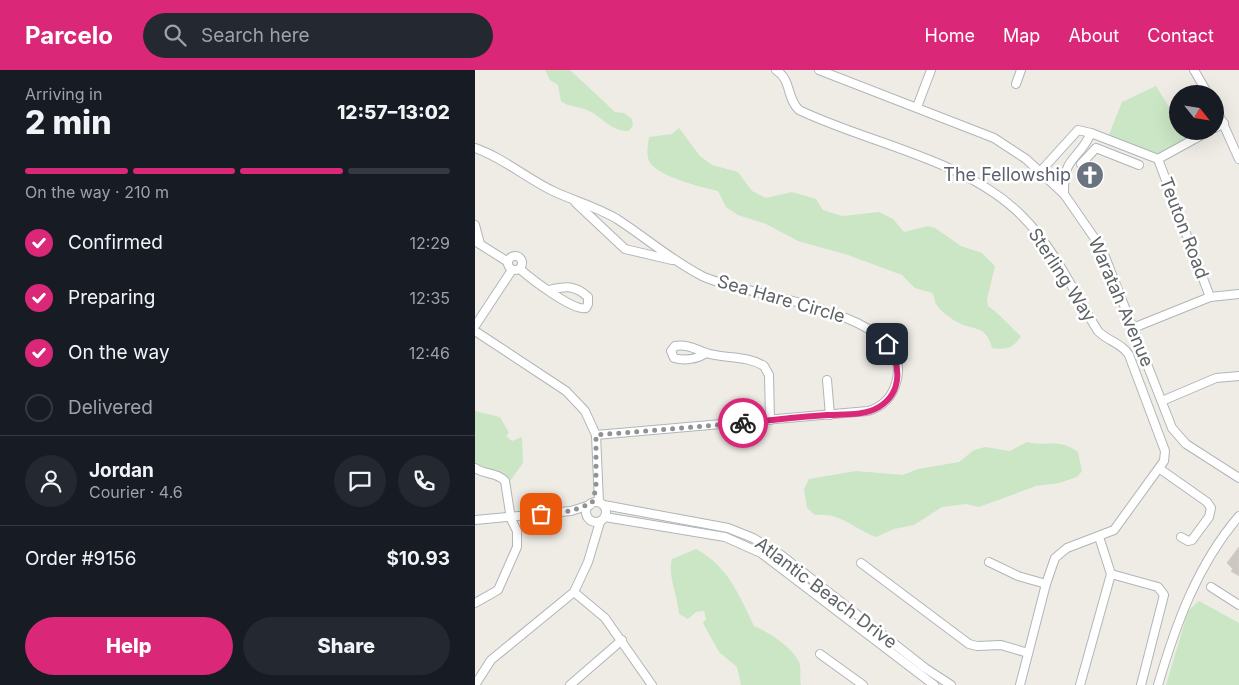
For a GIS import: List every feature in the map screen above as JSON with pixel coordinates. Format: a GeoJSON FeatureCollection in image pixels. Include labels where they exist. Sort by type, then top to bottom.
{"type":"FeatureCollection","features":[{"type":"Feature","properties":{"kind":"street","name":"Sterling Way"},"geometry":{"type":"LineString","coordinates":[[776,70],[786,78],[791,100],[799,110],[961,174],[997,194],[1023,217],[1045,244],[1098,331],[1103,337],[1127,352],[1165,451],[1165,461],[1159,469]]}},
{"type":"Feature","properties":{"kind":"street","name":"Waratah Avenue"},"geometry":{"type":"LineString","coordinates":[[819,70],[994,138],[1026,160],[1065,194],[1102,249],[1172,428],[1186,444],[1239,478]]}},
{"type":"Feature","properties":{"kind":"street"},"geometry":{"type":"LineString","coordinates":[[844,79],[848,70]]}},
{"type":"Feature","properties":{"kind":"street"},"geometry":{"type":"LineString","coordinates":[[917,107],[931,70]]}},
{"type":"Feature","properties":{"kind":"street"},"geometry":{"type":"LineString","coordinates":[[1016,84],[1021,70]]}},
{"type":"Feature","properties":{"kind":"street"},"geometry":{"type":"LineString","coordinates":[[1194,70],[1203,85]]}},
{"type":"Feature","properties":{"kind":"street"},"geometry":{"type":"LineString","coordinates":[[1224,123],[1239,159]]}},
{"type":"Feature","properties":{"kind":"street"},"geometry":{"type":"LineString","coordinates":[[1039,173],[1072,134],[1078,130],[1090,136],[1158,159],[1193,140]]}},
{"type":"Feature","properties":{"kind":"street"},"geometry":{"type":"LineString","coordinates":[[1090,136],[1096,148],[1139,166]]}},
{"type":"Feature","properties":{"kind":"street"},"geometry":{"type":"LineString","coordinates":[[1065,194],[1064,179],[1067,166],[1090,136]]}},
{"type":"Feature","properties":{"kind":"street","name":"Sea Hare Circle"},"geometry":{"type":"LineString","coordinates":[[475,148],[498,158],[567,197],[590,214],[609,236],[625,249],[674,260]]}},
{"type":"Feature","properties":{"kind":"street"},"geometry":{"type":"LineString","coordinates":[[1081,164],[1096,148]]}},
{"type":"Feature","properties":{"kind":"street"},"geometry":{"type":"LineString","coordinates":[[1129,162],[1134,150]]}},
{"type":"Feature","properties":{"kind":"street","name":"Teuton Road"},"geometry":{"type":"LineString","coordinates":[[1158,159],[1210,297]]}},
{"type":"Feature","properties":{"kind":"street","name":"Sea Hare Circle"},"geometry":{"type":"LineString","coordinates":[[567,197],[606,213],[674,260],[722,284],[843,315],[864,327],[887,344],[896,359],[898,367],[896,384],[890,396],[880,406],[868,411],[596,435]]}},
{"type":"Feature","properties":{"kind":"street"},"geometry":{"type":"LineString","coordinates":[[475,225],[477,242],[516,269],[577,308],[586,308],[588,304],[588,297],[575,287],[569,286],[549,290]]}},
{"type":"Feature","properties":{"kind":"street"},"geometry":{"type":"LineString","coordinates":[[475,326],[522,261],[518,256],[512,257],[508,262]]}},
{"type":"Feature","properties":{"kind":"street"},"geometry":{"type":"LineString","coordinates":[[1133,328],[1210,297],[1239,294]]}},
{"type":"Feature","properties":{"kind":"street"},"geometry":{"type":"LineString","coordinates":[[475,331],[566,391],[585,411],[596,435],[596,504]]}},
{"type":"Feature","properties":{"kind":"street"},"geometry":{"type":"LineString","coordinates":[[707,353],[746,359],[764,366],[769,375],[770,420]]}},
{"type":"Feature","properties":{"kind":"street"},"geometry":{"type":"LineString","coordinates":[[1162,401],[1217,378],[1239,376]]}},
{"type":"Feature","properties":{"kind":"street"},"geometry":{"type":"LineString","coordinates":[[827,380],[830,415]]}},
{"type":"Feature","properties":{"kind":"street"},"geometry":{"type":"LineString","coordinates":[[475,468],[482,473],[500,476],[505,481],[506,497],[519,540],[498,590],[475,603]]}},
{"type":"Feature","properties":{"kind":"street"},"geometry":{"type":"LineString","coordinates":[[1020,685],[1051,565],[1059,553],[1118,527],[1159,469],[1207,502],[1211,508],[1209,517],[1192,540],[1188,541],[1181,537]]}},
{"type":"Feature","properties":{"kind":"street"},"geometry":{"type":"LineString","coordinates":[[596,504],[587,510],[587,516],[600,520]]}},
{"type":"Feature","properties":{"kind":"street"},"geometry":{"type":"LineString","coordinates":[[475,685],[491,660],[574,592],[588,562],[600,520],[607,511],[596,504]]}},
{"type":"Feature","properties":{"kind":"street","name":"Atlantic Beach Drive"},"geometry":{"type":"LineString","coordinates":[[475,520],[571,511],[596,504],[701,528],[740,543],[776,563],[934,685]]}},
{"type":"Feature","properties":{"kind":"street","name":"Atlantic Beach Drive"},"geometry":{"type":"LineString","coordinates":[[571,511],[587,516]]}},
{"type":"Feature","properties":{"kind":"street"},"geometry":{"type":"LineString","coordinates":[[1158,685],[1175,627],[1187,600],[1212,553],[1239,516]]}},
{"type":"Feature","properties":{"kind":"street","name":"Atlantic Beach Drive"},"geometry":{"type":"LineString","coordinates":[[600,520],[740,532],[781,555],[925,668],[951,685]]}},
{"type":"Feature","properties":{"kind":"street"},"geometry":{"type":"LineString","coordinates":[[1080,685],[1111,574],[1099,537]]}},
{"type":"Feature","properties":{"kind":"street"},"geometry":{"type":"LineString","coordinates":[[776,563],[781,555]]}},
{"type":"Feature","properties":{"kind":"street"},"geometry":{"type":"LineString","coordinates":[[989,562],[1018,576],[1046,584]]}},
{"type":"Feature","properties":{"kind":"street"},"geometry":{"type":"LineString","coordinates":[[861,563],[969,644],[977,646],[1001,645],[1028,653]]}},
{"type":"Feature","properties":{"kind":"street"},"geometry":{"type":"LineString","coordinates":[[1111,574],[1158,588],[1163,592],[1164,599],[1141,685]]}},
{"type":"Feature","properties":{"kind":"street"},"geometry":{"type":"LineString","coordinates":[[1211,587],[1239,604]]}},
{"type":"Feature","properties":{"kind":"street"},"geometry":{"type":"LineString","coordinates":[[574,592],[598,610],[622,640],[651,685]]}},
{"type":"Feature","properties":{"kind":"street"},"geometry":{"type":"LineString","coordinates":[[848,619],[854,612]]}},
{"type":"Feature","properties":{"kind":"street"},"geometry":{"type":"LineString","coordinates":[[570,685],[622,640]]}},
{"type":"Feature","properties":{"kind":"street"},"geometry":{"type":"LineString","coordinates":[[820,654],[863,685]]}},
{"type":"Feature","properties":{"kind":"street"},"geometry":{"type":"LineString","coordinates":[[920,675],[925,668]]}},
{"type":"Feature","properties":{"kind":"street"},"geometry":{"type":"LineString","coordinates":[[579,678],[585,685]]}},
{"type":"Feature","properties":{"kind":"green space"},"geometry":{"type":"Polygon","coordinates":[[[545,70],[570,70],[615,112],[624,113],[632,119],[633,125],[629,131],[617,129],[584,109],[561,101],[558,85],[550,80],[545,70]]]}},
{"type":"Feature","properties":{"kind":"green space"},"geometry":{"type":"Polygon","coordinates":[[[1156,86],[1169,107],[1169,140],[1186,140],[1160,154],[1153,154],[1108,137],[1122,102],[1156,86]]]}},
{"type":"Feature","properties":{"kind":"green space"},"geometry":{"type":"Polygon","coordinates":[[[679,128],[700,156],[712,165],[738,172],[752,191],[766,198],[792,192],[816,199],[823,210],[842,216],[879,212],[893,219],[904,232],[928,226],[935,228],[961,246],[982,253],[995,266],[987,299],[988,306],[1021,336],[1012,346],[1001,349],[992,348],[983,332],[963,325],[942,312],[935,303],[932,293],[915,288],[902,275],[848,255],[798,241],[766,224],[738,215],[726,207],[718,191],[661,172],[649,161],[647,152],[649,137],[672,134],[679,128]]]}},
{"type":"Feature","properties":{"kind":"green space"},"geometry":{"type":"Polygon","coordinates":[[[475,411],[500,417],[509,433],[506,436],[512,441],[522,437],[523,463],[510,481],[504,474],[475,469],[475,411]]]}},
{"type":"Feature","properties":{"kind":"green space"},"geometry":{"type":"Polygon","coordinates":[[[1027,442],[1059,444],[1071,448],[1078,452],[1082,471],[1077,477],[1059,483],[1036,486],[979,507],[966,504],[942,507],[914,525],[894,529],[876,537],[839,518],[815,515],[807,508],[804,489],[809,479],[856,471],[903,475],[918,469],[959,462],[974,450],[985,447],[1010,451],[1027,442]]]}},
{"type":"Feature","properties":{"kind":"green space"},"geometry":{"type":"Polygon","coordinates":[[[696,549],[716,564],[731,582],[754,626],[779,641],[796,656],[800,664],[801,685],[741,685],[737,667],[719,652],[703,623],[706,619],[704,611],[696,612],[688,619],[679,614],[671,572],[672,559],[696,549]]]}},
{"type":"Feature","properties":{"kind":"green space"},"geometry":{"type":"Polygon","coordinates":[[[1199,601],[1239,623],[1239,685],[1166,685],[1188,611],[1199,601]]]}},
{"type":"Feature","properties":{"kind":"building"},"geometry":{"type":"Polygon","coordinates":[[[1239,547],[1239,576],[1231,571],[1233,569],[1227,563],[1239,547]]]}},
{"type":"Feature","properties":{"kind":"way so far"},"geometry":{"type":"LineString","coordinates":[[541,514],[571,511],[592,503],[596,488],[596,435],[743,423]]}},
{"type":"Feature","properties":{"kind":"place","name":"The Fellowship"},"geometry":{"type":"Point","coordinates":[1090,175]}},
{"type":"Feature","properties":{"kind":"route"},"geometry":{"type":"LineString","coordinates":[[743,423],[848,414],[868,411],[880,406],[895,389],[898,378],[896,359],[887,344]]}}]}
